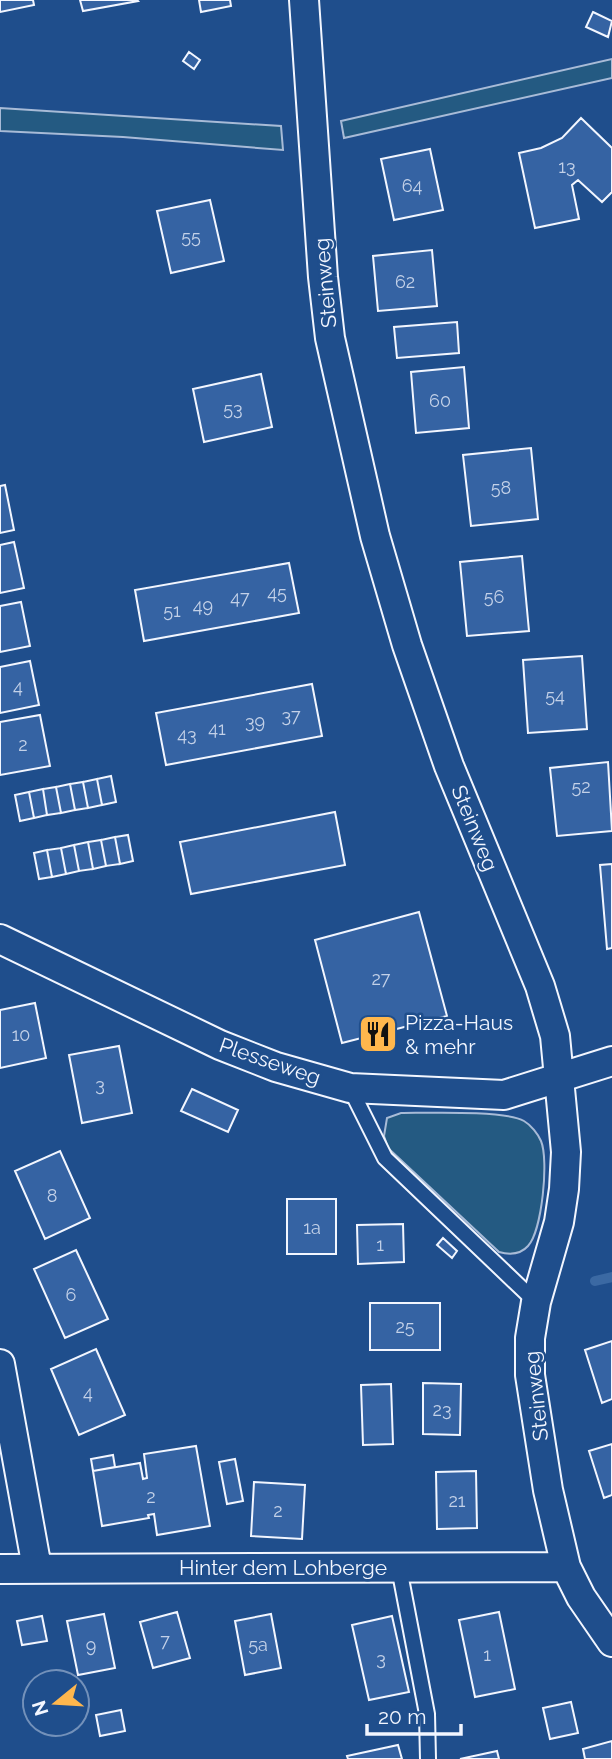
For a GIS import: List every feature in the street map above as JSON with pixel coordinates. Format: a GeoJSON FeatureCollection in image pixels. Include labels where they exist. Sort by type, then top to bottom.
{"type":"FeatureCollection","features":[{"type":"Feature","properties":{"kind":"street","name":"Steinweg"},"geometry":{"type":"LineString","coordinates":[[304,0],[323,277],[330,338],[375,536],[407,645],[449,766],[540,986],[555,1036],[566,1152],[564,1189],[559,1222],[536,1302],[530,1338],[530,1375],[548,1490],[566,1567],[581,1597],[612,1642]]}},
{"type":"Feature","properties":{"kind":"street","name":"Plesseweg"},"geometry":{"type":"LineString","coordinates":[[0,939],[220,1045],[276,1067],[351,1088],[504,1094],[612,1061]]}},
{"type":"Feature","properties":{"kind":"street"},"geometry":{"type":"LineString","coordinates":[[0,1364],[37,1568]]}},
{"type":"Feature","properties":{"kind":"street","name":"Hinter dem Lohberge"},"geometry":{"type":"LineString","coordinates":[[0,1569],[566,1567]]}},
{"type":"Feature","properties":{"kind":"lane"},"geometry":{"type":"LineString","coordinates":[[351,1088],[385,1158],[536,1302]]}},
{"type":"Feature","properties":{"kind":"lane"},"geometry":{"type":"LineString","coordinates":[[399,1568],[427,1714],[428,1759]]}},
{"type":"Feature","properties":{"kind":"shaded area"},"geometry":{"type":"Polygon","coordinates":[[[612,59],[612,78],[344,138],[341,121],[612,59]]]}},
{"type":"Feature","properties":{"kind":"shaded area"},"geometry":{"type":"Polygon","coordinates":[[[0,108],[281,126],[283,150],[123,137],[0,131],[0,108]]]}},
{"type":"Feature","properties":{"kind":"shaded area"},"geometry":{"type":"Polygon","coordinates":[[[401,1113],[500,1115],[514,1117],[532,1127],[540,1138],[543,1150],[544,1179],[537,1226],[525,1249],[515,1254],[499,1252],[388,1148],[384,1136],[387,1118],[401,1113]]]}},
{"type":"Feature","properties":{"kind":"building"},"geometry":{"type":"Polygon","coordinates":[[[0,0],[33,0],[34,5],[0,12],[0,0]]]}},
{"type":"Feature","properties":{"kind":"building"},"geometry":{"type":"Polygon","coordinates":[[[80,0],[137,0],[138,1],[83,11],[80,0]]]}},
{"type":"Feature","properties":{"kind":"building"},"geometry":{"type":"Polygon","coordinates":[[[199,0],[230,0],[231,6],[201,12],[199,0]]]}},
{"type":"Feature","properties":{"kind":"building"},"geometry":{"type":"Polygon","coordinates":[[[593,12],[612,21],[608,37],[586,27],[593,12]]]}},
{"type":"Feature","properties":{"kind":"building"},"geometry":{"type":"Polygon","coordinates":[[[189,52],[200,60],[194,69],[183,61],[189,52]]]}},
{"type":"Feature","properties":{"kind":"building"},"geometry":{"type":"Polygon","coordinates":[[[581,118],[612,148],[612,192],[602,202],[578,180],[572,185],[579,219],[535,228],[519,153],[541,148],[562,138],[581,118]]]}},
{"type":"Feature","properties":{"kind":"building"},"geometry":{"type":"Polygon","coordinates":[[[430,149],[443,210],[394,220],[381,159],[430,149]]]}},
{"type":"Feature","properties":{"kind":"building"},"geometry":{"type":"Polygon","coordinates":[[[210,200],[224,261],[171,273],[157,211],[210,200]]]}},
{"type":"Feature","properties":{"kind":"building"},"geometry":{"type":"Polygon","coordinates":[[[432,250],[437,306],[378,311],[373,256],[432,250]]]}},
{"type":"Feature","properties":{"kind":"building"},"geometry":{"type":"Polygon","coordinates":[[[457,322],[459,353],[397,358],[394,327],[457,322]]]}},
{"type":"Feature","properties":{"kind":"building"},"geometry":{"type":"Polygon","coordinates":[[[464,367],[469,428],[416,433],[411,372],[464,367]]]}},
{"type":"Feature","properties":{"kind":"building"},"geometry":{"type":"Polygon","coordinates":[[[261,374],[272,427],[204,442],[193,389],[261,374]]]}},
{"type":"Feature","properties":{"kind":"building"},"geometry":{"type":"Polygon","coordinates":[[[531,448],[538,519],[471,526],[463,455],[531,448]]]}},
{"type":"Feature","properties":{"kind":"building"},"geometry":{"type":"Polygon","coordinates":[[[5,485],[14,530],[0,533],[0,486],[5,485]]]}},
{"type":"Feature","properties":{"kind":"building"},"geometry":{"type":"Polygon","coordinates":[[[14,542],[24,588],[0,593],[0,545],[14,542]]]}},
{"type":"Feature","properties":{"kind":"building"},"geometry":{"type":"Polygon","coordinates":[[[522,556],[529,631],[467,636],[460,562],[522,556]]]}},
{"type":"Feature","properties":{"kind":"building"},"geometry":{"type":"Polygon","coordinates":[[[289,563],[299,613],[144,641],[135,590],[289,563]]]}},
{"type":"Feature","properties":{"kind":"building"},"geometry":{"type":"Polygon","coordinates":[[[21,602],[30,646],[0,652],[0,606],[21,602]]]}},
{"type":"Feature","properties":{"kind":"building"},"geometry":{"type":"Polygon","coordinates":[[[582,656],[587,729],[528,733],[523,660],[582,656]]]}},
{"type":"Feature","properties":{"kind":"building"},"geometry":{"type":"Polygon","coordinates":[[[30,661],[39,705],[0,713],[0,667],[30,661]]]}},
{"type":"Feature","properties":{"kind":"building"},"geometry":{"type":"Polygon","coordinates":[[[312,684],[322,736],[166,765],[156,713],[312,684]]]}},
{"type":"Feature","properties":{"kind":"building"},"geometry":{"type":"Polygon","coordinates":[[[40,715],[50,766],[0,775],[0,722],[40,715]]]}},
{"type":"Feature","properties":{"kind":"building"},"geometry":{"type":"Polygon","coordinates":[[[608,762],[612,831],[557,836],[550,768],[608,762]]]}},
{"type":"Feature","properties":{"kind":"building"},"geometry":{"type":"Polygon","coordinates":[[[111,776],[116,802],[102,805],[97,779],[111,776]]]}},
{"type":"Feature","properties":{"kind":"building"},"geometry":{"type":"Polygon","coordinates":[[[97,779],[102,805],[88,808],[83,782],[97,779]]]}},
{"type":"Feature","properties":{"kind":"building"},"geometry":{"type":"Polygon","coordinates":[[[83,782],[88,808],[75,810],[70,784],[83,782]]]}},
{"type":"Feature","properties":{"kind":"building"},"geometry":{"type":"Polygon","coordinates":[[[70,784],[75,810],[61,813],[56,787],[70,784]]]}},
{"type":"Feature","properties":{"kind":"building"},"geometry":{"type":"Polygon","coordinates":[[[56,787],[61,813],[47,815],[43,789],[56,787]]]}},
{"type":"Feature","properties":{"kind":"building"},"geometry":{"type":"Polygon","coordinates":[[[43,789],[47,815],[34,818],[29,792],[43,789]]]}},
{"type":"Feature","properties":{"kind":"building"},"geometry":{"type":"Polygon","coordinates":[[[29,792],[34,818],[20,821],[15,795],[29,792]]]}},
{"type":"Feature","properties":{"kind":"building"},"geometry":{"type":"Polygon","coordinates":[[[335,812],[345,865],[191,894],[180,842],[335,812]]]}},
{"type":"Feature","properties":{"kind":"building"},"geometry":{"type":"Polygon","coordinates":[[[128,835],[133,861],[120,864],[115,837],[128,835]]]}},
{"type":"Feature","properties":{"kind":"building"},"geometry":{"type":"Polygon","coordinates":[[[115,837],[120,864],[106,866],[101,840],[115,837]]]}},
{"type":"Feature","properties":{"kind":"building"},"geometry":{"type":"Polygon","coordinates":[[[101,840],[106,866],[93,869],[88,842],[101,840]]]}},
{"type":"Feature","properties":{"kind":"building"},"geometry":{"type":"Polygon","coordinates":[[[88,842],[93,869],[79,871],[74,845],[88,842]]]}},
{"type":"Feature","properties":{"kind":"building"},"geometry":{"type":"Polygon","coordinates":[[[74,845],[79,871],[66,874],[61,848],[74,845]]]}},
{"type":"Feature","properties":{"kind":"building"},"geometry":{"type":"Polygon","coordinates":[[[61,848],[66,874],[52,877],[47,850],[61,848]]]}},
{"type":"Feature","properties":{"kind":"building"},"geometry":{"type":"Polygon","coordinates":[[[47,850],[52,877],[39,879],[34,853],[47,850]]]}},
{"type":"Feature","properties":{"kind":"building"},"geometry":{"type":"Polygon","coordinates":[[[612,864],[612,948],[607,949],[600,865],[612,864]]]}},
{"type":"Feature","properties":{"kind":"building"},"geometry":{"type":"Polygon","coordinates":[[[419,912],[447,1016],[342,1043],[315,940],[419,912]]]}},
{"type":"Feature","properties":{"kind":"building"},"geometry":{"type":"Polygon","coordinates":[[[35,1003],[46,1058],[0,1068],[0,1010],[35,1003]]]}},
{"type":"Feature","properties":{"kind":"building"},"geometry":{"type":"Polygon","coordinates":[[[119,1046],[132,1113],[82,1123],[69,1055],[119,1046]]]}},
{"type":"Feature","properties":{"kind":"building"},"geometry":{"type":"Polygon","coordinates":[[[192,1089],[238,1110],[228,1132],[181,1111],[192,1089]]]}},
{"type":"Feature","properties":{"kind":"building"},"geometry":{"type":"Polygon","coordinates":[[[60,1151],[90,1218],[45,1239],[15,1171],[60,1151]]]}},
{"type":"Feature","properties":{"kind":"building"},"geometry":{"type":"Polygon","coordinates":[[[287,1199],[336,1199],[336,1254],[287,1254],[287,1199]]]}},
{"type":"Feature","properties":{"kind":"building"},"geometry":{"type":"Polygon","coordinates":[[[403,1224],[404,1262],[358,1264],[357,1225],[403,1224]]]}},
{"type":"Feature","properties":{"kind":"building"},"geometry":{"type":"Polygon","coordinates":[[[443,1238],[457,1251],[452,1258],[437,1245],[443,1238]]]}},
{"type":"Feature","properties":{"kind":"building"},"geometry":{"type":"Polygon","coordinates":[[[76,1250],[108,1319],[65,1338],[34,1269],[76,1250]]]}},
{"type":"Feature","properties":{"kind":"building"},"geometry":{"type":"Polygon","coordinates":[[[370,1303],[440,1303],[440,1350],[370,1350],[370,1303]]]}},
{"type":"Feature","properties":{"kind":"building"},"geometry":{"type":"Polygon","coordinates":[[[612,1341],[612,1399],[602,1403],[585,1350],[612,1341]]]}},
{"type":"Feature","properties":{"kind":"building"},"geometry":{"type":"Polygon","coordinates":[[[96,1349],[125,1415],[79,1435],[51,1369],[96,1349]]]}},
{"type":"Feature","properties":{"kind":"building"},"geometry":{"type":"Polygon","coordinates":[[[423,1383],[461,1384],[460,1435],[423,1434],[423,1383]]]}},
{"type":"Feature","properties":{"kind":"building"},"geometry":{"type":"Polygon","coordinates":[[[391,1384],[393,1444],[363,1445],[361,1385],[391,1384]]]}},
{"type":"Feature","properties":{"kind":"building"},"geometry":{"type":"Polygon","coordinates":[[[612,1444],[612,1495],[604,1498],[589,1451],[612,1444]]]}},
{"type":"Feature","properties":{"kind":"building"},"geometry":{"type":"Polygon","coordinates":[[[196,1446],[210,1526],[157,1535],[154,1514],[148,1515],[149,1518],[102,1526],[93,1471],[140,1463],[143,1479],[147,1478],[144,1454],[196,1446]]]}},
{"type":"Feature","properties":{"kind":"building"},"geometry":{"type":"Polygon","coordinates":[[[113,1455],[115,1467],[93,1471],[91,1459],[113,1455]]]}},
{"type":"Feature","properties":{"kind":"building"},"geometry":{"type":"Polygon","coordinates":[[[235,1459],[243,1501],[227,1504],[219,1462],[235,1459]]]}},
{"type":"Feature","properties":{"kind":"building"},"geometry":{"type":"Polygon","coordinates":[[[476,1471],[477,1528],[437,1529],[436,1472],[476,1471]]]}},
{"type":"Feature","properties":{"kind":"building"},"geometry":{"type":"Polygon","coordinates":[[[254,1482],[305,1485],[302,1539],[251,1536],[254,1482]]]}},
{"type":"Feature","properties":{"kind":"building"},"geometry":{"type":"Polygon","coordinates":[[[177,1612],[190,1658],[153,1668],[140,1622],[177,1612]]]}},
{"type":"Feature","properties":{"kind":"building"},"geometry":{"type":"Polygon","coordinates":[[[499,1612],[515,1689],[475,1697],[459,1620],[499,1612]]]}},
{"type":"Feature","properties":{"kind":"building"},"geometry":{"type":"Polygon","coordinates":[[[104,1614],[115,1668],[91,1673],[91,1668],[77,1668],[67,1621],[104,1614]]]}},
{"type":"Feature","properties":{"kind":"building"},"geometry":{"type":"Polygon","coordinates":[[[271,1614],[281,1668],[245,1675],[235,1621],[271,1614]]]}},
{"type":"Feature","properties":{"kind":"building"},"geometry":{"type":"Polygon","coordinates":[[[42,1616],[47,1641],[22,1645],[17,1621],[42,1616]]]}},
{"type":"Feature","properties":{"kind":"building"},"geometry":{"type":"Polygon","coordinates":[[[392,1616],[409,1692],[369,1700],[352,1625],[392,1616]]]}},
{"type":"Feature","properties":{"kind":"building"},"geometry":{"type":"Polygon","coordinates":[[[571,1702],[578,1733],[550,1739],[543,1708],[571,1702]]]}},
{"type":"Feature","properties":{"kind":"building"},"geometry":{"type":"Polygon","coordinates":[[[121,1710],[125,1731],[100,1736],[96,1715],[121,1710]]]}},
{"type":"Feature","properties":{"kind":"building"},"geometry":{"type":"Polygon","coordinates":[[[612,1741],[612,1759],[585,1759],[583,1749],[612,1741]]]}},
{"type":"Feature","properties":{"kind":"building"},"geometry":{"type":"Polygon","coordinates":[[[398,1745],[402,1759],[348,1759],[347,1756],[398,1745]]]}},
{"type":"Feature","properties":{"kind":"building"},"geometry":{"type":"Polygon","coordinates":[[[497,1751],[499,1759],[460,1759],[497,1751]]]}},
{"type":"Feature","properties":{"kind":"waterway"},"geometry":{"type":"LineString","coordinates":[[595,1281],[612,1277]]}},
{"type":"Feature","properties":{"kind":"place","name":"Pizza-Haus & mehr"},"geometry":{"type":"Point","coordinates":[378,1034]}}]}
